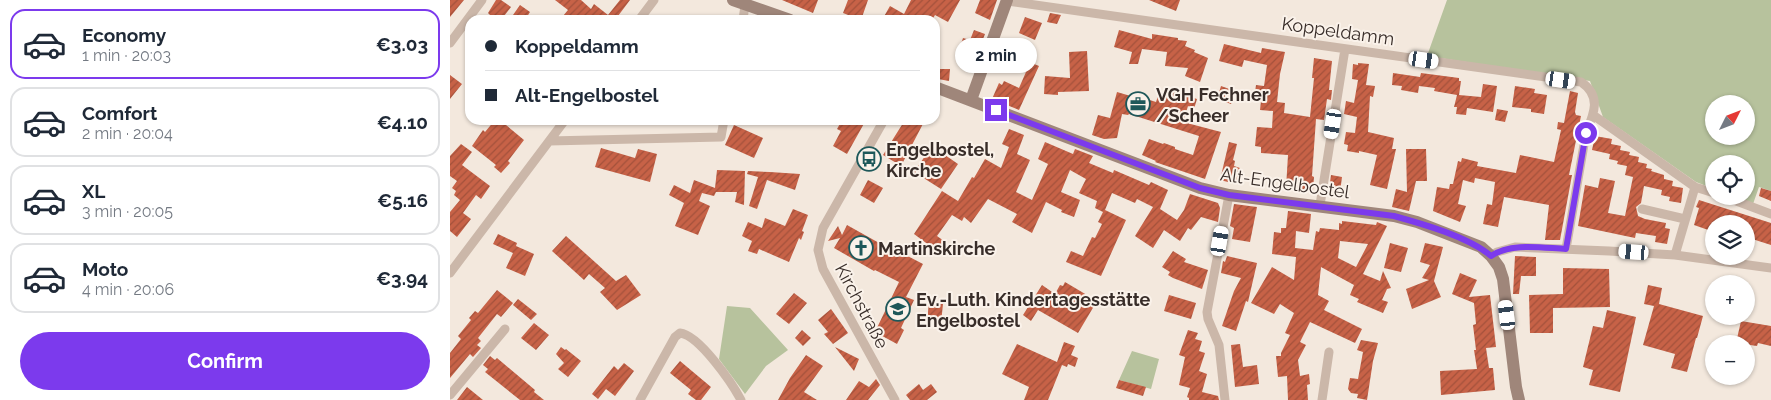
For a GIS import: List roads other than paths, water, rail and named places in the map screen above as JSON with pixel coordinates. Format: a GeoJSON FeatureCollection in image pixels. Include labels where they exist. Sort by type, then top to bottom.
{"type":"FeatureCollection","features":[{"type":"Feature","properties":{"kind":"street"},"geometry":{"type":"LineString","coordinates":[[471,15],[482,0]]}},
{"type":"Feature","properties":{"kind":"street"},"geometry":{"type":"LineString","coordinates":[[643,15],[654,0]]}},
{"type":"Feature","properties":{"kind":"street"},"geometry":{"type":"LineString","coordinates":[[733,0],[774,15]]}},
{"type":"Feature","properties":{"kind":"street"},"geometry":{"type":"LineString","coordinates":[[971,100],[1007,0]]}},
{"type":"Feature","properties":{"kind":"street","name":"Koppeldamm"},"geometry":{"type":"LineString","coordinates":[[1007,0],[1581,82],[1588,87],[1595,102],[1593,115],[1586,133],[1566,249]]}},
{"type":"Feature","properties":{"kind":"street"},"geometry":{"type":"LineString","coordinates":[[744,15],[746,6]]}},
{"type":"Feature","properties":{"kind":"street"},"geometry":{"type":"LineString","coordinates":[[450,43],[465,23]]}},
{"type":"Feature","properties":{"kind":"street"},"geometry":{"type":"LineString","coordinates":[[1320,205],[1345,49]]}},
{"type":"Feature","properties":{"kind":"street","name":"Alt-Engelbostel"},"geometry":{"type":"LineString","coordinates":[[940,88],[1200,188],[1229,195],[1320,205],[1394,216],[1417,222],[1481,247],[1499,267],[1503,278],[1519,400]]}},
{"type":"Feature","properties":{"kind":"street"},"geometry":{"type":"LineString","coordinates":[[1593,115],[1695,186],[1705,190]]}},
{"type":"Feature","properties":{"kind":"street"},"geometry":{"type":"LineString","coordinates":[[450,273],[561,125]]}},
{"type":"Feature","properties":{"kind":"street"},"geometry":{"type":"LineString","coordinates":[[549,141],[721,137],[723,125]]}},
{"type":"Feature","properties":{"kind":"street","name":"Kirchstraße"},"geometry":{"type":"LineString","coordinates":[[881,125],[823,228],[818,250],[823,269],[895,400]]}},
{"type":"Feature","properties":{"kind":"street"},"geometry":{"type":"LineString","coordinates":[[1675,255],[1695,186]]}},
{"type":"Feature","properties":{"kind":"street"},"geometry":{"type":"LineString","coordinates":[[1224,400],[1218,345],[1207,312],[1229,195]]}},
{"type":"Feature","properties":{"kind":"street"},"geometry":{"type":"LineString","coordinates":[[1746,205],[1771,214]]}},
{"type":"Feature","properties":{"kind":"street"},"geometry":{"type":"LineString","coordinates":[[1642,210],[1685,219]]}},
{"type":"Feature","properties":{"kind":"street"},"geometry":{"type":"LineString","coordinates":[[1491,256],[1497,252],[1515,248],[1566,249],[1675,255],[1771,268]]}},
{"type":"Feature","properties":{"kind":"street"},"geometry":{"type":"LineString","coordinates":[[450,396],[505,329]]}},
{"type":"Feature","properties":{"kind":"street"},"geometry":{"type":"LineString","coordinates":[[640,400],[675,337],[680,333],[686,333],[718,365],[731,382],[741,400]]}},
{"type":"Feature","properties":{"kind":"street"},"geometry":{"type":"LineString","coordinates":[[1322,400],[1329,352]]}},
{"type":"Feature","properties":{"kind":"place","name":"VGH Fechner /Scheer"},"geometry":{"type":"Point","coordinates":[1138,104]}},
{"type":"Feature","properties":{"kind":"place","name":"Engelbostel, Kirche"},"geometry":{"type":"Point","coordinates":[869,159]}},
{"type":"Feature","properties":{"kind":"place","name":"Martinskirche"},"geometry":{"type":"Point","coordinates":[861,248]}},
{"type":"Feature","properties":{"kind":"place","name":"Ev.-Luth. Kindertagesstätte Engelbostel"},"geometry":{"type":"Point","coordinates":[898,309]}}]}
